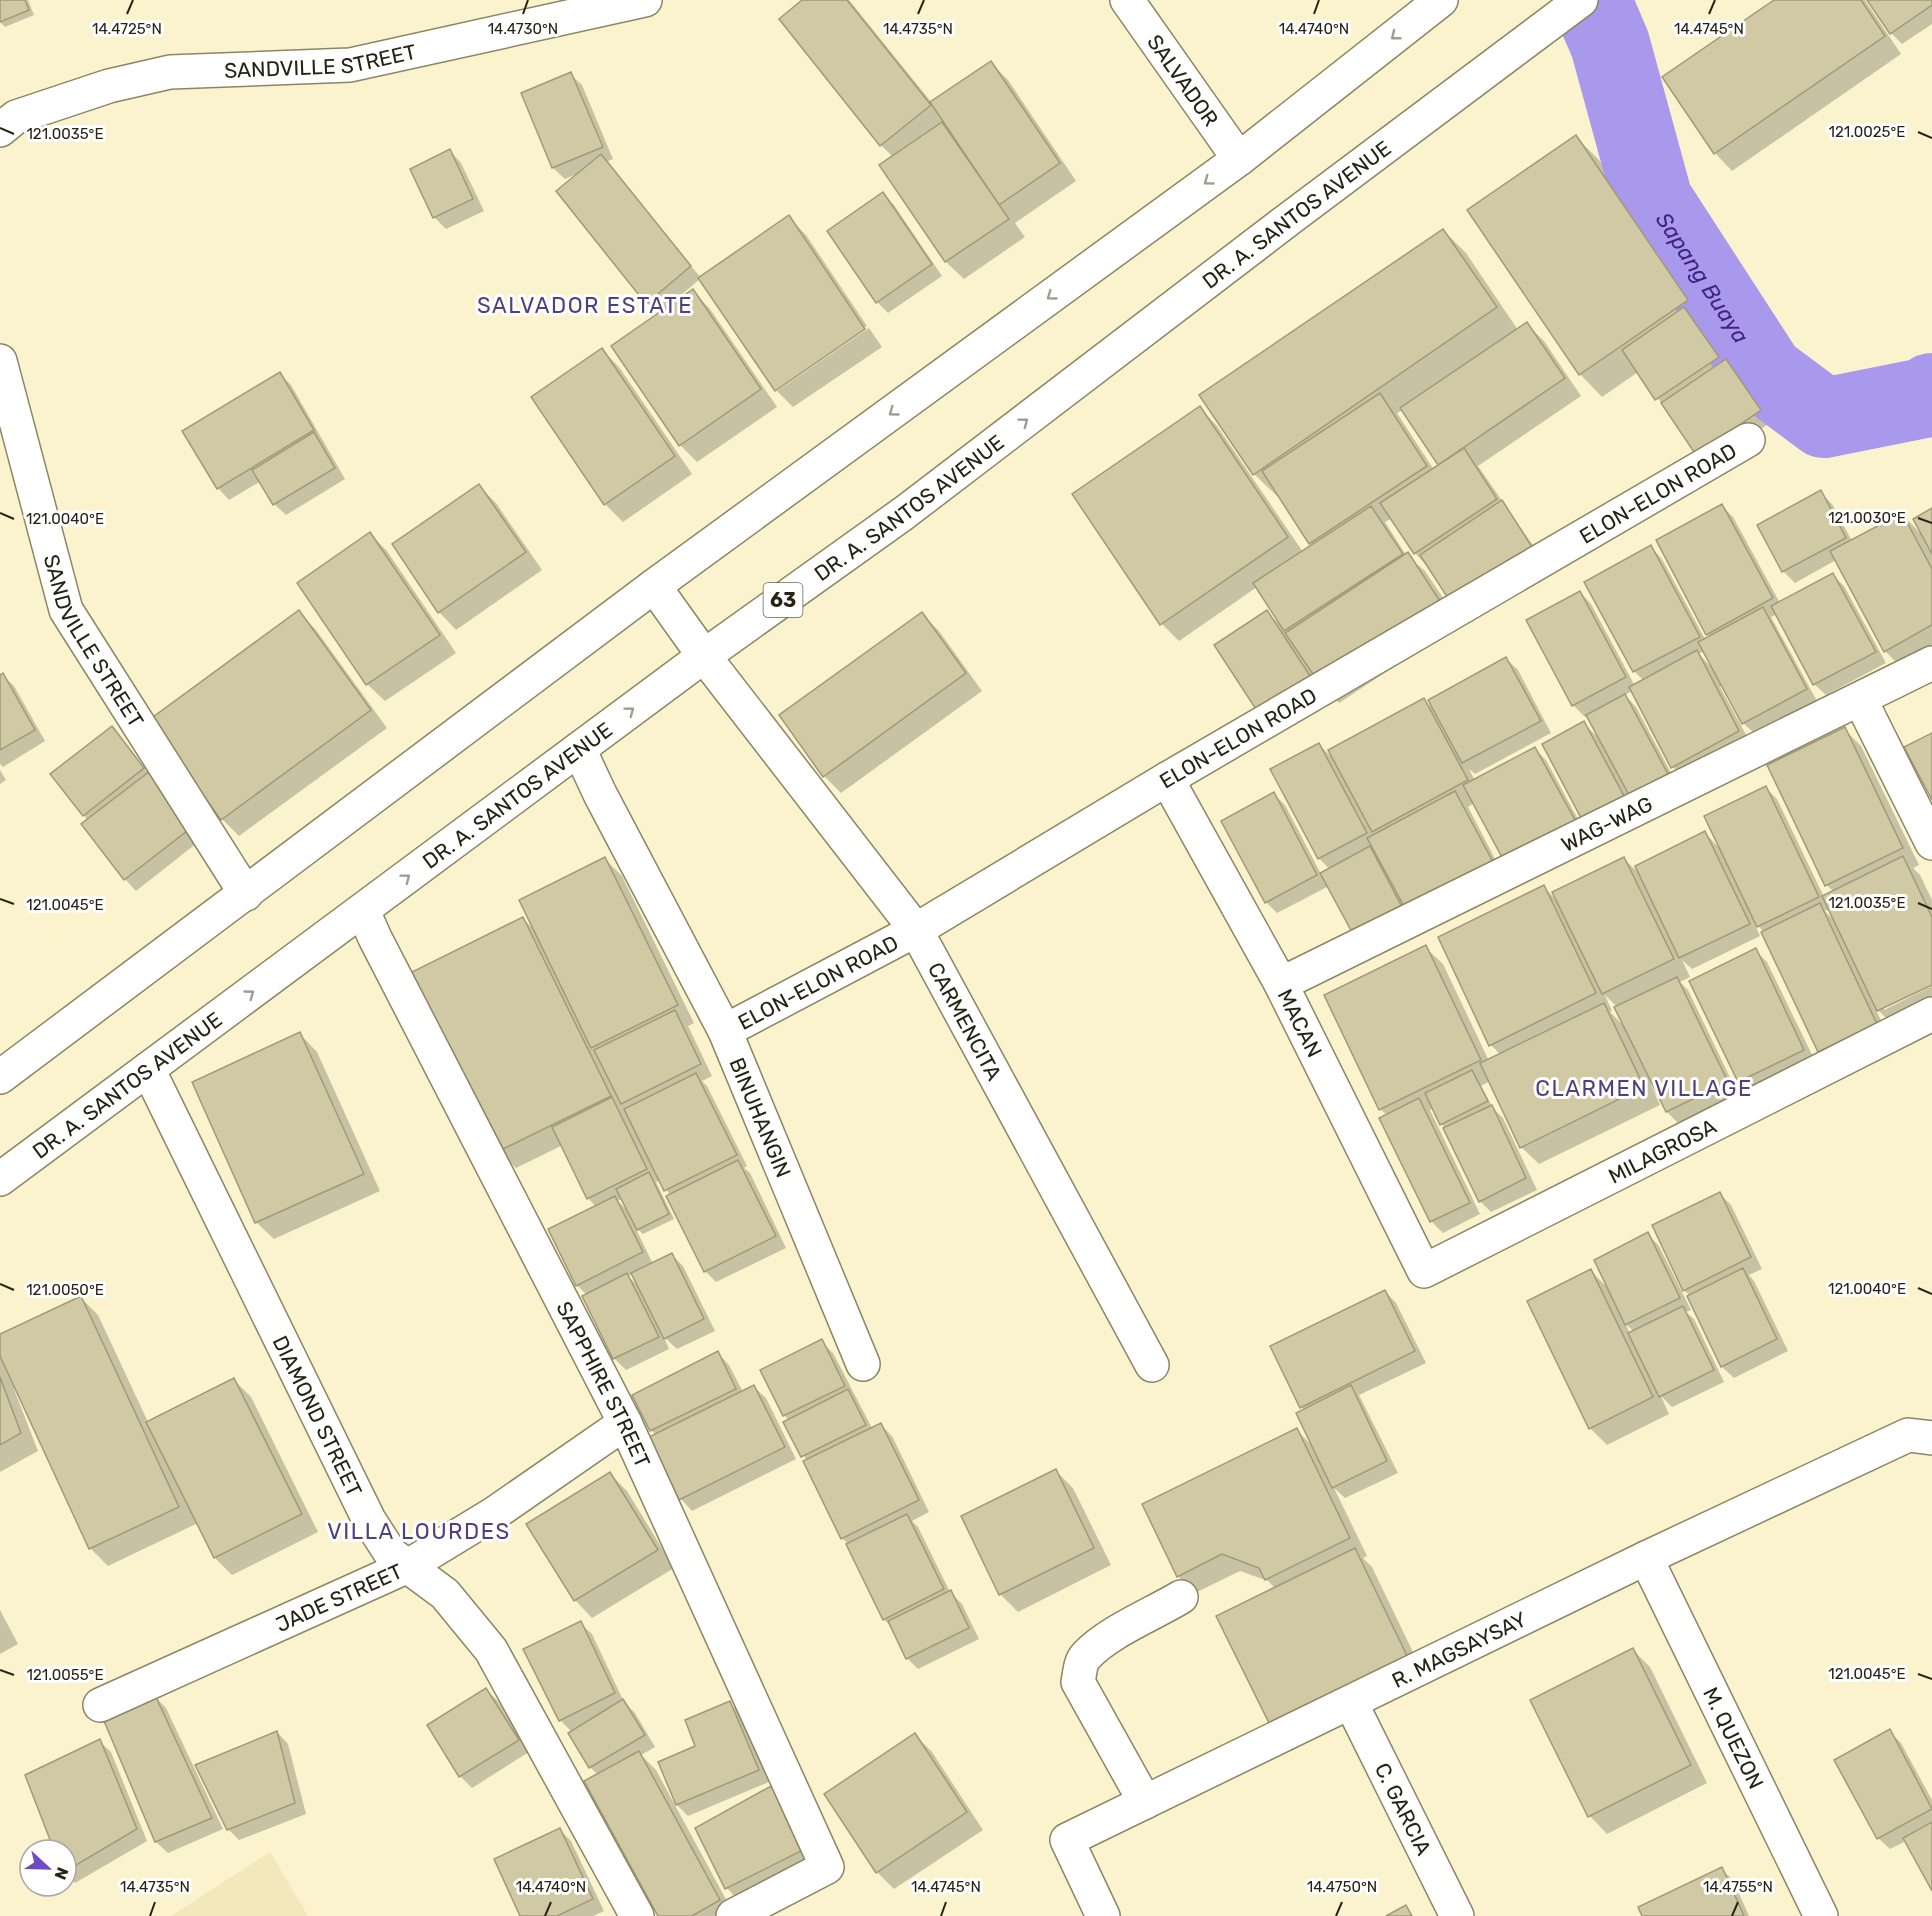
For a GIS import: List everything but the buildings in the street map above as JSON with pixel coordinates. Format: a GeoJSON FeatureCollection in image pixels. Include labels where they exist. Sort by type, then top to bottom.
{"type":"FeatureCollection","features":[{"type":"Feature","properties":{"kind":"street","name":"SANDVILLE STREET"},"geometry":{"type":"LineString","coordinates":[[0,130],[16,117],[26,113],[109,86],[170,72],[350,64],[645,0]]}},
{"type":"Feature","properties":{"kind":"street","name":"SALVADOR"},"geometry":{"type":"LineString","coordinates":[[1127,0],[1239,159]]}},
{"type":"Feature","properties":{"kind":"street"},"geometry":{"type":"LineString","coordinates":[[0,1077],[654,586],[1239,159],[1441,0]]}},
{"type":"Feature","properties":{"kind":"street","name":"DR. A. SANTOS AVENUE"},"geometry":{"type":"LineString","coordinates":[[0,1179],[704,656],[904,513],[1571,7]]}},
{"type":"Feature","properties":{"kind":"street","name":"SANDVILLE STREET"},"geometry":{"type":"LineString","coordinates":[[0,361],[66,609],[246,894]]}},
{"type":"Feature","properties":{"kind":"street","name":"ELON-ELON ROAD"},"geometry":{"type":"LineString","coordinates":[[725,1031],[916,930],[1167,779],[1748,440]]}},
{"type":"Feature","properties":{"kind":"street","name":"CARMENCITA"},"geometry":{"type":"LineString","coordinates":[[654,586],[704,656],[916,930],[1152,1365]]}},
{"type":"Feature","properties":{"kind":"street","name":"WAG-WAG"},"geometry":{"type":"LineString","coordinates":[[1281,984],[1861,701],[1932,663]]}},
{"type":"Feature","properties":{"kind":"street"},"geometry":{"type":"LineString","coordinates":[[1861,701],[1932,843]]}},
{"type":"Feature","properties":{"kind":"street","name":"BINUHANGIN"},"geometry":{"type":"LineString","coordinates":[[579,749],[600,794],[725,1031],[863,1364]]}},
{"type":"Feature","properties":{"kind":"street","name":"MACAN"},"geometry":{"type":"LineString","coordinates":[[1167,779],[1281,984],[1424,1270]]}},
{"type":"Feature","properties":{"kind":"street","name":"SAPPHIRE STREET"},"geometry":{"type":"LineString","coordinates":[[363,910],[375,938],[625,1423],[827,1866],[733,1916]]}},
{"type":"Feature","properties":{"kind":"street","name":"MILAGROSA"},"geometry":{"type":"LineString","coordinates":[[1424,1270],[1932,1014]]}},
{"type":"Feature","properties":{"kind":"street","name":"DIAMOND STREET"},"geometry":{"type":"LineString","coordinates":[[148,1069],[369,1520],[391,1554],[445,1594],[491,1650],[637,1916]]}},
{"type":"Feature","properties":{"kind":"street","name":"JADE STREET"},"geometry":{"type":"LineString","coordinates":[[100,1705],[408,1566],[495,1513],[625,1423]]}},
{"type":"Feature","properties":{"kind":"street","name":"R. MAGSAYSAY"},"geometry":{"type":"LineString","coordinates":[[1103,1916],[1067,1840],[1646,1558],[1908,1435],[1932,1438]]}},
{"type":"Feature","properties":{"kind":"street","name":"M. QUEZON"},"geometry":{"type":"LineString","coordinates":[[1646,1558],[1821,1916]]}},
{"type":"Feature","properties":{"kind":"street"},"geometry":{"type":"LineString","coordinates":[[1145,1802],[1078,1682],[1080,1669],[1085,1657],[1105,1641],[1181,1597]]}},
{"type":"Feature","properties":{"kind":"street","name":"C. GARCIA"},"geometry":{"type":"LineString","coordinates":[[1351,1703],[1457,1916]]}},
{"type":"Feature","properties":{"kind":"shaded area"},"geometry":{"type":"Polygon","coordinates":[[[270,1852],[308,1916],[171,1916],[270,1852]]]}},
{"type":"Feature","properties":{"kind":"waterway","name":"Sapang Buaya"},"geometry":{"type":"LineString","coordinates":[[1591,0],[1610,44],[1653,201],[1765,374],[1824,418],[1924,398],[1932,393]]}},
{"type":"Feature","properties":{"kind":"district","name":"SALVADOR ESTATE"},"geometry":{"type":"Point","coordinates":[585,305]}},
{"type":"Feature","properties":{"kind":"district","name":"CLARMEN VILLAGE"},"geometry":{"type":"Point","coordinates":[1644,1088]}},
{"type":"Feature","properties":{"kind":"district","name":"VILLA LOURDES"},"geometry":{"type":"Point","coordinates":[419,1531]}}]}
